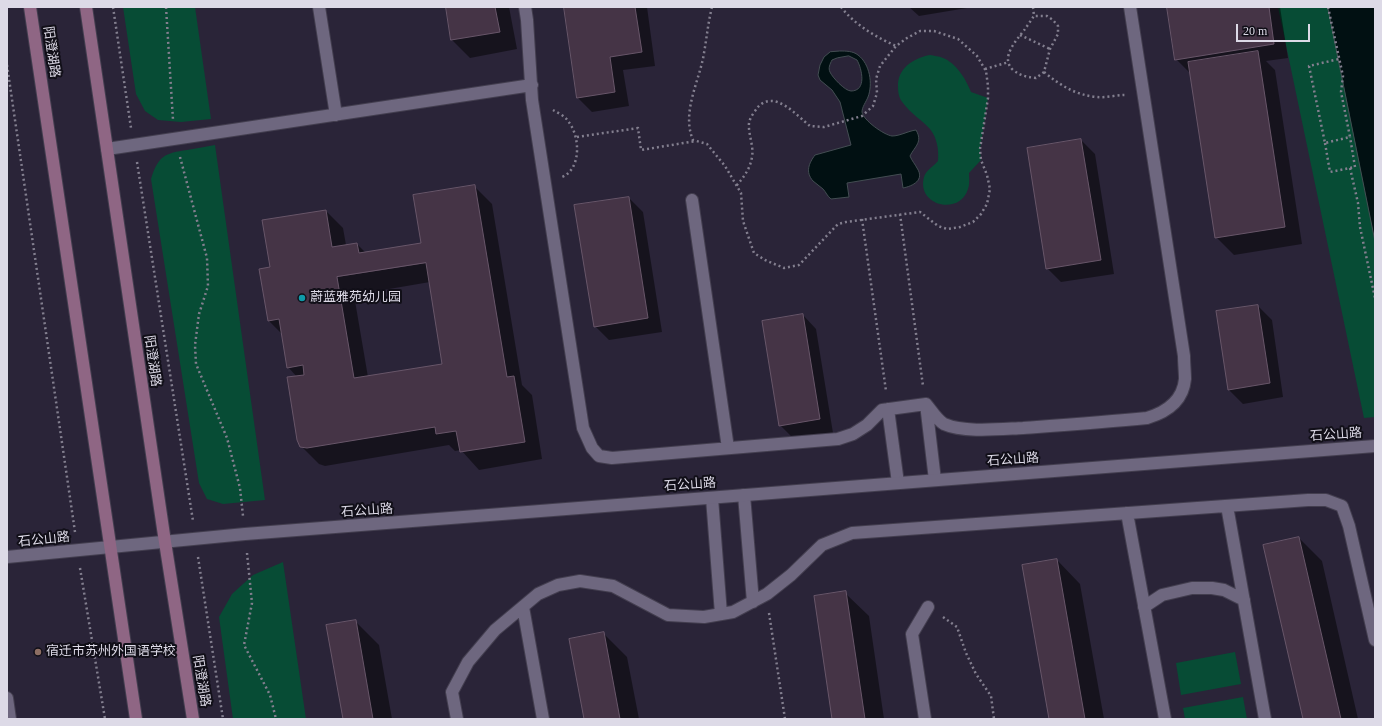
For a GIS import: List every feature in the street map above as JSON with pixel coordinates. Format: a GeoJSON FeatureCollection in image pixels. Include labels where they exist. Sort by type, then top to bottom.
{"type":"FeatureCollection","features":[{"type":"Feature","properties":{"kind":"main road","name":"阳澄湖路"},"geometry":{"type":"LineString","coordinates":[[30,7],[136,719]]}},
{"type":"Feature","properties":{"kind":"main road","name":"阳澄湖路"},"geometry":{"type":"LineString","coordinates":[[86,7],[165,542],[193,719]]}},
{"type":"Feature","properties":{"kind":"street"},"geometry":{"type":"LineString","coordinates":[[319,7],[336,115]]}},
{"type":"Feature","properties":{"kind":"street"},"geometry":{"type":"LineString","coordinates":[[525,7],[532,100],[583,428],[592,448],[599,456],[612,458],[838,439],[853,434],[867,425],[882,410],[926,404]]}},
{"type":"Feature","properties":{"kind":"street"},"geometry":{"type":"LineString","coordinates":[[926,404],[942,423],[950,426],[960,428],[1000,429],[1147,418],[1160,414],[1173,404],[1180,395],[1185,379],[1184,356],[1130,7]]}},
{"type":"Feature","properties":{"kind":"street"},"geometry":{"type":"LineString","coordinates":[[107,149],[532,85]]}},
{"type":"Feature","properties":{"kind":"street"},"geometry":{"type":"LineString","coordinates":[[692,200],[728,448]]}},
{"type":"Feature","properties":{"kind":"street"},"geometry":{"type":"LineString","coordinates":[[926,404],[936,480]]}},
{"type":"Feature","properties":{"kind":"street"},"geometry":{"type":"LineString","coordinates":[[888,409],[898,483]]}},
{"type":"Feature","properties":{"kind":"street","name":"石公山路"},"geometry":{"type":"LineString","coordinates":[[7,558],[245,534],[1375,446]]}},
{"type":"Feature","properties":{"kind":"street"},"geometry":{"type":"LineString","coordinates":[[744,495],[752,602]]}},
{"type":"Feature","properties":{"kind":"street"},"geometry":{"type":"LineString","coordinates":[[712,498],[721,614]]}},
{"type":"Feature","properties":{"kind":"street"},"geometry":{"type":"LineString","coordinates":[[457,719],[452,692],[468,662],[495,630],[538,594],[558,585],[580,581],[613,586],[668,616],[704,617],[733,612],[767,594],[791,575],[822,545],[852,533],[1308,500],[1326,500],[1342,506],[1349,526],[1375,640]]}},
{"type":"Feature","properties":{"kind":"street"},"geometry":{"type":"LineString","coordinates":[[1227,506],[1265,719]]}},
{"type":"Feature","properties":{"kind":"street"},"geometry":{"type":"LineString","coordinates":[[1127,513],[1165,719]]}},
{"type":"Feature","properties":{"kind":"street"},"geometry":{"type":"LineString","coordinates":[[1144,607],[1162,595],[1192,588],[1212,588],[1224,590],[1244,600]]}},
{"type":"Feature","properties":{"kind":"street"},"geometry":{"type":"LineString","coordinates":[[523,607],[543,719]]}},
{"type":"Feature","properties":{"kind":"street"},"geometry":{"type":"LineString","coordinates":[[925,719],[912,634],[928,607]]}},
{"type":"Feature","properties":{"kind":"street"},"geometry":{"type":"LineString","coordinates":[[7,698],[10,719]]}},
{"type":"Feature","properties":{"kind":"path"},"geometry":{"type":"LineString","coordinates":[[113,7],[223,719]]}},
{"type":"Feature","properties":{"kind":"path"},"geometry":{"type":"LineString","coordinates":[[166,7],[174,138],[207,258],[208,286],[199,314],[196,364],[227,438],[240,488],[252,604],[244,645],[270,695],[276,719]]}},
{"type":"Feature","properties":{"kind":"path"},"geometry":{"type":"LineString","coordinates":[[696,141],[690,132],[690,112],[704,52],[707,26],[712,7]]}},
{"type":"Feature","properties":{"kind":"path"},"geometry":{"type":"LineString","coordinates":[[841,7],[860,25],[896,46]]}},
{"type":"Feature","properties":{"kind":"path"},"geometry":{"type":"LineString","coordinates":[[1032,7],[1034,16],[1013,44],[1008,59],[1010,67],[1018,73],[1027,77],[1036,78],[1044,72],[1050,49],[1058,34],[1058,26],[1054,20],[1047,16],[1034,16]]}},
{"type":"Feature","properties":{"kind":"path"},"geometry":{"type":"LineString","coordinates":[[1328,7],[1343,76],[1341,92],[1355,167],[1330,172],[1309,66],[1339,59]]}},
{"type":"Feature","properties":{"kind":"path"},"geometry":{"type":"LineString","coordinates":[[577,137],[638,128],[642,150],[696,141],[707,144],[725,166],[736,186],[740,193],[743,221],[754,253],[765,260],[784,268],[799,265],[838,224],[862,219],[920,212],[938,226],[947,229],[960,227],[973,222],[987,204],[990,189],[987,175],[981,160],[980,149],[988,98],[988,86],[985,69],[977,56],[958,39],[934,31],[920,31],[896,46],[880,66],[876,80],[877,93],[873,106],[862,116],[824,126],[810,126],[784,104],[771,101],[761,105],[754,112],[749,122],[752,156],[748,172],[736,186]]}},
{"type":"Feature","properties":{"kind":"path"},"geometry":{"type":"LineString","coordinates":[[1020,35],[1050,49]]}},
{"type":"Feature","properties":{"kind":"path"},"geometry":{"type":"LineString","coordinates":[[985,69],[1009,62]]}},
{"type":"Feature","properties":{"kind":"path"},"geometry":{"type":"LineString","coordinates":[[7,65],[77,550],[105,719]]}},
{"type":"Feature","properties":{"kind":"path"},"geometry":{"type":"LineString","coordinates":[[1044,72],[1060,85],[1068,89],[1097,97],[1143,93]]}},
{"type":"Feature","properties":{"kind":"path"},"geometry":{"type":"LineString","coordinates":[[532,100],[558,113],[568,121],[577,137],[578,153],[574,165],[566,175],[545,184]]}},
{"type":"Feature","properties":{"kind":"path"},"geometry":{"type":"LineString","coordinates":[[1325,143],[1350,137]]}},
{"type":"Feature","properties":{"kind":"path"},"geometry":{"type":"LineString","coordinates":[[1350,168],[1358,203],[1360,227],[1375,298]]}},
{"type":"Feature","properties":{"kind":"path"},"geometry":{"type":"LineString","coordinates":[[900,214],[926,404]]}},
{"type":"Feature","properties":{"kind":"path"},"geometry":{"type":"LineString","coordinates":[[862,219],[888,409]]}},
{"type":"Feature","properties":{"kind":"path"},"geometry":{"type":"LineString","coordinates":[[767,594],[785,719]]}},
{"type":"Feature","properties":{"kind":"path"},"geometry":{"type":"LineString","coordinates":[[928,607],[956,626],[976,674],[991,696],[994,719]]}},
{"type":"Feature","properties":{"kind":"green space"},"geometry":{"type":"Polygon","coordinates":[[[123,7],[195,7],[211,119],[181,122],[158,120],[145,111],[136,94],[123,7]]]}},
{"type":"Feature","properties":{"kind":"green space"},"geometry":{"type":"Polygon","coordinates":[[[1278,7],[1337,7],[1375,185],[1375,417],[1364,418],[1278,7]]]}},
{"type":"Feature","properties":{"kind":"green space"},"geometry":{"type":"Polygon","coordinates":[[[930,55],[948,60],[963,77],[971,92],[988,98],[980,149],[981,160],[969,173],[969,187],[963,197],[957,203],[948,205],[932,201],[926,195],[923,187],[924,177],[928,170],[938,161],[937,144],[930,129],[906,107],[900,98],[898,91],[899,77],[905,67],[919,58],[930,55]]]}},
{"type":"Feature","properties":{"kind":"green space"},"geometry":{"type":"Polygon","coordinates":[[[215,145],[265,500],[223,504],[207,499],[199,483],[151,179],[156,165],[168,154],[215,145]]]}},
{"type":"Feature","properties":{"kind":"green space"},"geometry":{"type":"Polygon","coordinates":[[[283,562],[306,719],[233,719],[219,617],[232,594],[253,575],[283,562]]]}},
{"type":"Feature","properties":{"kind":"green space"},"geometry":{"type":"Polygon","coordinates":[[[1235,652],[1241,684],[1181,695],[1176,663],[1235,652]]]}},
{"type":"Feature","properties":{"kind":"green space"},"geometry":{"type":"Polygon","coordinates":[[[1243,697],[1247,719],[1185,719],[1183,708],[1243,697]]]}},
{"type":"Feature","properties":{"kind":"shaded area"},"geometry":{"type":"Polygon","coordinates":[[[1328,7],[1375,7],[1375,241],[1328,7]]]}},
{"type":"Feature","properties":{"kind":"shaded area"},"geometry":{"type":"Polygon","coordinates":[[[845,51],[854,53],[862,59],[868,69],[870,86],[868,97],[863,106],[862,112],[866,119],[874,127],[892,136],[916,130],[919,138],[916,147],[910,156],[920,176],[917,182],[911,186],[903,188],[901,174],[847,183],[849,197],[831,199],[811,178],[809,168],[815,155],[851,145],[840,102],[832,90],[820,80],[818,75],[820,65],[824,57],[830,52],[845,51]],[[849,56],[837,58],[832,60],[829,69],[831,74],[845,89],[851,91],[856,90],[859,87],[862,79],[862,74],[857,60],[849,56]]]}},
{"type":"Feature","properties":{"kind":"building"},"geometry":{"type":"Polygon","coordinates":[[[446,7],[495,7],[500,32],[451,40],[446,7]]]}},
{"type":"Feature","properties":{"kind":"building"},"geometry":{"type":"Polygon","coordinates":[[[564,7],[635,7],[642,52],[610,57],[615,92],[577,98],[564,7]]]}},
{"type":"Feature","properties":{"kind":"building"},"geometry":{"type":"Polygon","coordinates":[[[1167,7],[1269,7],[1274,44],[1175,60],[1167,7]]]}},
{"type":"Feature","properties":{"kind":"building"},"geometry":{"type":"Polygon","coordinates":[[[1258,51],[1285,227],[1215,238],[1188,62],[1258,51]]]}},
{"type":"Feature","properties":{"kind":"building"},"geometry":{"type":"Polygon","coordinates":[[[1081,139],[1101,260],[1046,269],[1027,148],[1081,139]]]}},
{"type":"Feature","properties":{"kind":"building","name":"蔚蓝雅苑幼儿园"},"geometry":{"type":"Polygon","coordinates":[[[475,185],[507,377],[514,376],[525,442],[460,452],[456,431],[436,434],[435,427],[307,448],[300,447],[297,440],[287,377],[304,375],[303,365],[287,368],[279,319],[268,321],[259,269],[270,267],[262,220],[326,210],[332,247],[357,243],[359,253],[421,243],[413,195],[475,185]],[[426,263],[337,277],[354,378],[442,364],[426,263]]]}},
{"type":"Feature","properties":{"kind":"building"},"geometry":{"type":"Polygon","coordinates":[[[629,197],[648,318],[594,327],[574,205],[629,197]]]}},
{"type":"Feature","properties":{"kind":"building"},"geometry":{"type":"Polygon","coordinates":[[[1258,305],[1270,383],[1228,390],[1216,311],[1258,305]]]}},
{"type":"Feature","properties":{"kind":"building"},"geometry":{"type":"Polygon","coordinates":[[[803,314],[820,419],[779,426],[762,321],[803,314]]]}},
{"type":"Feature","properties":{"kind":"building"},"geometry":{"type":"Polygon","coordinates":[[[1299,537],[1341,719],[1303,719],[1263,545],[1299,537]]]}},
{"type":"Feature","properties":{"kind":"building"},"geometry":{"type":"Polygon","coordinates":[[[1057,559],[1085,719],[1049,719],[1022,565],[1057,559]]]}},
{"type":"Feature","properties":{"kind":"building"},"geometry":{"type":"Polygon","coordinates":[[[846,591],[865,719],[832,719],[814,596],[846,591]]]}},
{"type":"Feature","properties":{"kind":"building"},"geometry":{"type":"Polygon","coordinates":[[[356,620],[373,719],[343,719],[326,625],[356,620]]]}},
{"type":"Feature","properties":{"kind":"building"},"geometry":{"type":"Polygon","coordinates":[[[604,632],[620,719],[584,719],[569,639],[604,632]]]}},
{"type":"Feature","properties":{"kind":"place","name":"蔚蓝雅苑幼儿园"},"geometry":{"type":"Point","coordinates":[302,298]}},
{"type":"Feature","properties":{"kind":"place","name":"宿迁市苏州外国语学校"},"geometry":{"type":"Point","coordinates":[38,652]}}]}
